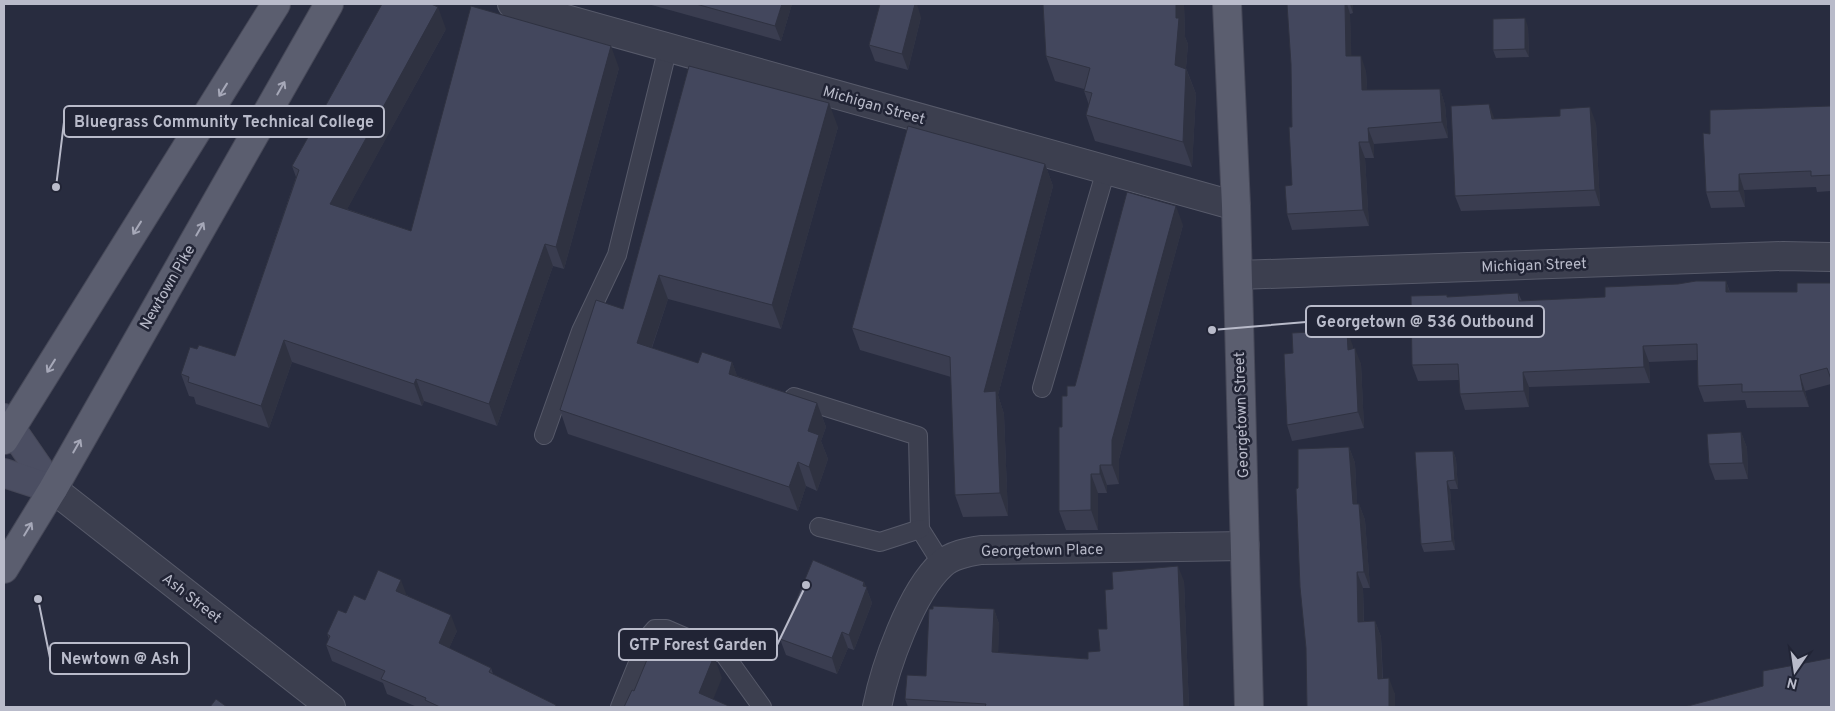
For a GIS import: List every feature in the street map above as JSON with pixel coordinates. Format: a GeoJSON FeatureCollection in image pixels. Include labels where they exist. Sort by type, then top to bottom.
{"type":"FeatureCollection","features":[{"type":"Feature","properties":{"kind":"main road"},"geometry":{"type":"LineString","coordinates":[[53,489],[7,429],[276,4]]}},
{"type":"Feature","properties":{"kind":"main road","name":"Newtown Pike"},"geometry":{"type":"LineString","coordinates":[[4,569],[53,489],[328,4]]}},
{"type":"Feature","properties":{"kind":"main road","name":"Georgetown Street"},"geometry":{"type":"LineString","coordinates":[[1227,4],[1236,206],[1249,707]]}},
{"type":"Feature","properties":{"kind":"main road"},"geometry":{"type":"LineString","coordinates":[[4,473],[53,489]]}},
{"type":"Feature","properties":{"kind":"street","name":"Michigan Street"},"geometry":{"type":"LineString","coordinates":[[512,4],[1236,206]]}},
{"type":"Feature","properties":{"kind":"street","name":"Michigan Street"},"geometry":{"type":"LineString","coordinates":[[1238,275],[1783,256],[1831,256]]}},
{"type":"Feature","properties":{"kind":"street","name":"Ash Street"},"geometry":{"type":"LineString","coordinates":[[53,489],[331,707]]}},
{"type":"Feature","properties":{"kind":"street","name":"Georgetown Place"},"geometry":{"type":"LineString","coordinates":[[942,564],[961,554],[981,550],[1245,546]]}},
{"type":"Feature","properties":{"kind":"street"},"geometry":{"type":"LineString","coordinates":[[877,707],[888,662],[913,608],[942,564]]}},
{"type":"Feature","properties":{"kind":"lane"},"geometry":{"type":"LineString","coordinates":[[544,435],[581,331],[617,255],[668,47]]}},
{"type":"Feature","properties":{"kind":"lane"},"geometry":{"type":"LineString","coordinates":[[1042,388],[1106,170]]}},
{"type":"Feature","properties":{"kind":"lane"},"geometry":{"type":"LineString","coordinates":[[788,394],[918,436],[920,529],[942,564]]}},
{"type":"Feature","properties":{"kind":"lane"},"geometry":{"type":"LineString","coordinates":[[818,527],[880,542],[920,529]]}},
{"type":"Feature","properties":{"kind":"lane"},"geometry":{"type":"LineString","coordinates":[[620,707],[649,636],[655,630],[666,629],[724,654],[762,707]]}},
{"type":"Feature","properties":{"kind":"building"},"geometry":{"type":"Polygon","coordinates":[[[382,4],[431,4],[438,7],[330,204],[411,231],[471,6],[611,46],[556,247],[545,244],[489,404],[416,379],[414,384],[284,340],[261,406],[188,382],[189,377],[181,374],[190,347],[197,349],[199,345],[235,356],[299,170],[292,166],[382,4]]]}},
{"type":"Feature","properties":{"kind":"building"},"geometry":{"type":"Polygon","coordinates":[[[696,4],[782,4],[775,26],[696,4]]]}},
{"type":"Feature","properties":{"kind":"building"},"geometry":{"type":"Polygon","coordinates":[[[880,4],[915,4],[902,54],[869,45],[880,4]]]}},
{"type":"Feature","properties":{"kind":"building"},"geometry":{"type":"Polygon","coordinates":[[[1043,4],[1176,4],[1176,18],[1179,18],[1175,65],[1186,69],[1183,142],[1086,115],[1092,93],[1084,91],[1090,68],[1046,56],[1043,4]]]}},
{"type":"Feature","properties":{"kind":"building"},"geometry":{"type":"Polygon","coordinates":[[[1287,4],[1345,4],[1346,56],[1361,56],[1362,90],[1440,89],[1442,122],[1368,128],[1369,142],[1359,142],[1363,210],[1287,214],[1285,186],[1292,185],[1289,127],[1292,127],[1291,64],[1287,4]]]}},
{"type":"Feature","properties":{"kind":"building"},"geometry":{"type":"Polygon","coordinates":[[[1525,18],[1525,49],[1493,50],[1493,19],[1525,18]]]}},
{"type":"Feature","properties":{"kind":"building"},"geometry":{"type":"Polygon","coordinates":[[[689,66],[829,103],[772,305],[659,275],[637,343],[698,363],[702,352],[732,362],[729,374],[817,403],[808,431],[819,435],[809,467],[798,462],[789,487],[560,410],[596,300],[623,309],[689,66]]]}},
{"type":"Feature","properties":{"kind":"building"},"geometry":{"type":"Polygon","coordinates":[[[1489,104],[1492,119],[1560,116],[1560,109],[1590,107],[1595,190],[1455,196],[1451,106],[1489,104]]]}},
{"type":"Feature","properties":{"kind":"building"},"geometry":{"type":"Polygon","coordinates":[[[1831,106],[1831,175],[1811,176],[1811,171],[1739,174],[1739,191],[1706,192],[1703,133],[1710,134],[1710,110],[1831,106]]]}},
{"type":"Feature","properties":{"kind":"building"},"geometry":{"type":"Polygon","coordinates":[[[908,126],[1045,164],[984,392],[996,391],[1000,493],[955,495],[950,357],[852,328],[908,126]]]}},
{"type":"Feature","properties":{"kind":"building"},"geometry":{"type":"Polygon","coordinates":[[[1127,192],[1176,206],[1112,440],[1112,465],[1100,465],[1100,474],[1091,474],[1091,510],[1059,511],[1059,427],[1062,427],[1062,396],[1067,396],[1067,386],[1075,386],[1127,192]]]}},
{"type":"Feature","properties":{"kind":"building"},"geometry":{"type":"Polygon","coordinates":[[[1696,281],[1726,281],[1726,292],[1797,292],[1797,283],[1831,283],[1831,379],[1827,368],[1800,375],[1803,391],[1742,392],[1742,384],[1698,386],[1697,344],[1643,346],[1644,367],[1523,372],[1524,391],[1460,394],[1458,364],[1412,365],[1411,296],[1447,295],[1447,297],[1518,293],[1519,301],[1605,297],[1605,287],[1678,284],[1696,281]]]}},
{"type":"Feature","properties":{"kind":"building"},"geometry":{"type":"Polygon","coordinates":[[[1347,330],[1348,350],[1355,348],[1358,412],[1287,425],[1284,354],[1293,353],[1292,333],[1347,330]]]}},
{"type":"Feature","properties":{"kind":"building"},"geometry":{"type":"Polygon","coordinates":[[[1741,432],[1743,463],[1709,464],[1707,434],[1741,432]]]}},
{"type":"Feature","properties":{"kind":"building"},"geometry":{"type":"Polygon","coordinates":[[[1349,447],[1353,504],[1359,504],[1364,572],[1357,572],[1358,622],[1375,621],[1378,679],[1389,678],[1389,707],[1307,707],[1306,648],[1300,587],[1296,489],[1298,488],[1298,449],[1349,447]]]}},
{"type":"Feature","properties":{"kind":"building"},"geometry":{"type":"Polygon","coordinates":[[[1453,451],[1455,480],[1447,481],[1452,541],[1421,544],[1415,452],[1453,451]]]}},
{"type":"Feature","properties":{"kind":"building"},"geometry":{"type":"Polygon","coordinates":[[[813,560],[864,582],[863,586],[867,587],[849,635],[842,632],[832,658],[780,639],[813,560]]]}},
{"type":"Feature","properties":{"kind":"building"},"geometry":{"type":"Polygon","coordinates":[[[1178,566],[1184,707],[985,707],[986,704],[905,699],[907,675],[926,676],[929,609],[933,609],[933,606],[994,609],[992,652],[1088,659],[1088,652],[1100,651],[1098,629],[1107,629],[1105,590],[1113,589],[1112,572],[1178,566]]]}},
{"type":"Feature","properties":{"kind":"building"},"geometry":{"type":"Polygon","coordinates":[[[378,570],[401,580],[396,591],[451,615],[439,643],[491,668],[489,672],[556,705],[555,707],[440,707],[425,700],[426,698],[381,679],[385,671],[326,645],[330,636],[327,634],[338,610],[346,613],[354,595],[365,600],[378,570]]]}},
{"type":"Feature","properties":{"kind":"building"},"geometry":{"type":"Polygon","coordinates":[[[658,633],[714,656],[699,693],[731,707],[624,707],[632,690],[634,691],[658,633]]]}},
{"type":"Feature","properties":{"kind":"building"},"geometry":{"type":"Polygon","coordinates":[[[1831,658],[1831,707],[1684,707],[1763,686],[1763,671],[1831,658]]]}},
{"type":"Feature","properties":{"kind":"building"},"geometry":{"type":"Polygon","coordinates":[[[216,699],[227,707],[210,707],[216,699]]]}},
{"type":"Feature","properties":{"kind":"place","name":"Bluegrass Community Technical College"},"geometry":{"type":"Point","coordinates":[56,187]}},
{"type":"Feature","properties":{"kind":"place","name":"Georgetown @ 536 Outbound"},"geometry":{"type":"Point","coordinates":[1212,330]}},
{"type":"Feature","properties":{"kind":"place","name":"GTP Forest Garden"},"geometry":{"type":"Point","coordinates":[806,585]}},
{"type":"Feature","properties":{"kind":"place","name":"Newtown @ Ash"},"geometry":{"type":"Point","coordinates":[38,599]}}]}
